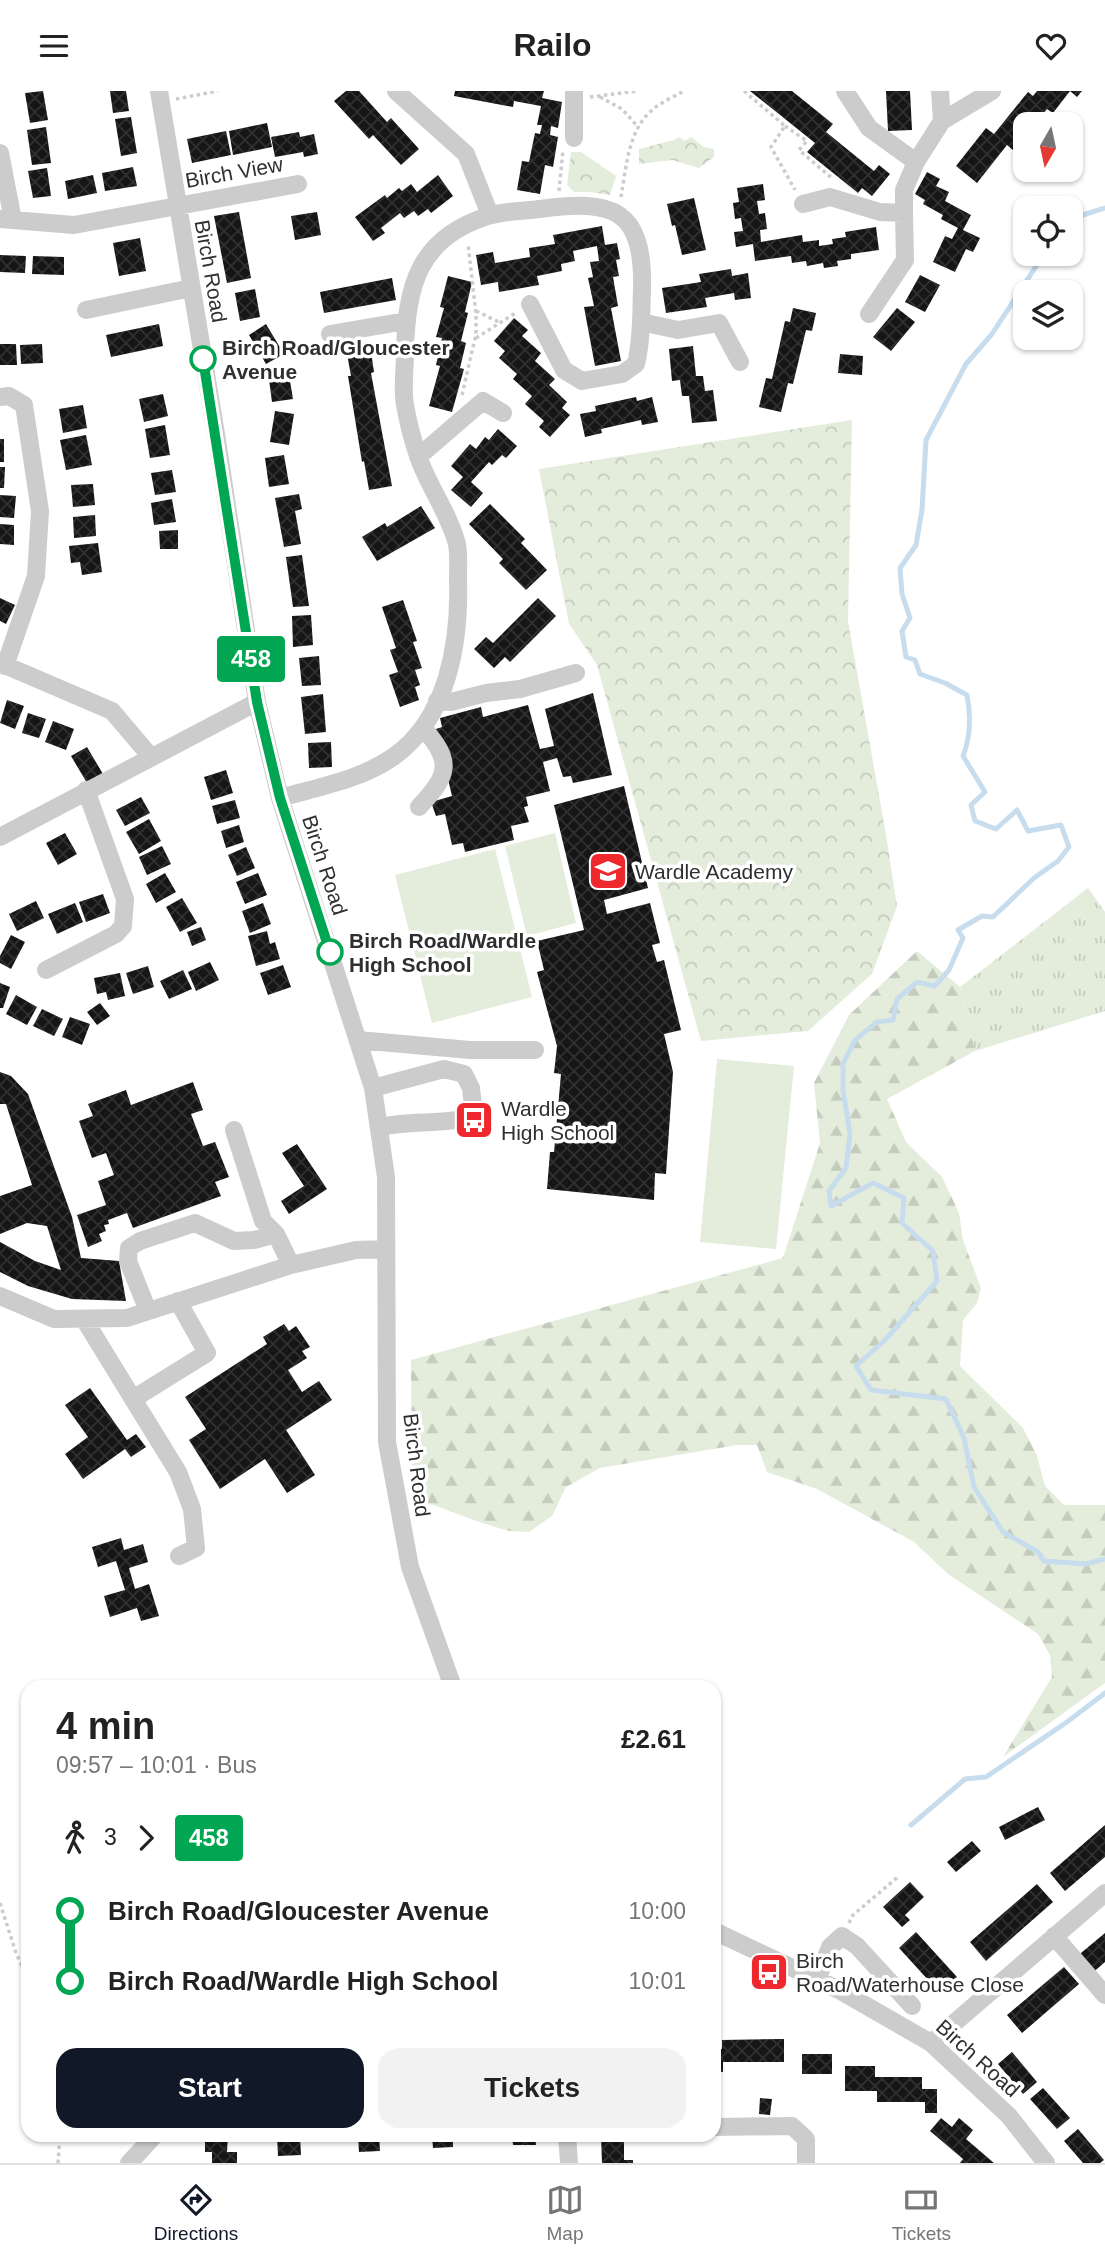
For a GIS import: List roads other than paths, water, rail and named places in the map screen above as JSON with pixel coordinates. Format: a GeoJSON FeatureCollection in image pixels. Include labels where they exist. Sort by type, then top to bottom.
{"type":"FeatureCollection","features":[{"type":"Feature","properties":{"kind":"street"},"geometry":{"type":"LineString","coordinates":[[396,91],[466,154],[490,215]]}},
{"type":"Feature","properties":{"kind":"street"},"geometry":{"type":"LineString","coordinates":[[845,91],[869,128],[916,162]]}},
{"type":"Feature","properties":{"kind":"street"},"geometry":{"type":"LineString","coordinates":[[940,91],[942,121]]}},
{"type":"Feature","properties":{"kind":"street"},"geometry":{"type":"LineString","coordinates":[[869,314],[905,260],[904,190],[916,162],[942,121],[992,91]]}},
{"type":"Feature","properties":{"kind":"street"},"geometry":{"type":"LineString","coordinates":[[574,95],[574,138]]}},
{"type":"Feature","properties":{"kind":"street","name":"Birch Road"},"geometry":{"type":"LineString","coordinates":[[160,97],[257,702],[280,798],[373,1088],[386,1177],[387,1442],[410,1567],[450,1680]]}},
{"type":"Feature","properties":{"kind":"street"},"geometry":{"type":"LineString","coordinates":[[0,153],[6,219]]}},
{"type":"Feature","properties":{"kind":"street","name":"Birch View"},"geometry":{"type":"LineString","coordinates":[[6,219],[74,225],[177,204],[298,184]]}},
{"type":"Feature","properties":{"kind":"street"},"geometry":{"type":"LineString","coordinates":[[803,204],[830,197],[880,212],[904,213]]}},
{"type":"Feature","properties":{"kind":"street"},"geometry":{"type":"LineString","coordinates":[[280,798],[363,774],[395,756],[423,728],[438,701],[454,651],[459,616],[457,544],[418,457],[404,403],[406,321],[413,282],[430,252],[459,227],[490,215],[582,205],[606,208],[628,223],[638,239],[642,263],[641,343],[636,364],[622,373],[582,381],[564,370],[530,304]]}},
{"type":"Feature","properties":{"kind":"street"},"geometry":{"type":"LineString","coordinates":[[86,310],[191,288]]}},
{"type":"Feature","properties":{"kind":"street"},"geometry":{"type":"LineString","coordinates":[[330,334],[406,321]]}},
{"type":"Feature","properties":{"kind":"street"},"geometry":{"type":"LineString","coordinates":[[641,322],[678,330],[719,323],[740,362]]}},
{"type":"Feature","properties":{"kind":"street"},"geometry":{"type":"LineString","coordinates":[[0,397],[9,396],[24,405],[40,511],[36,576],[3,665],[112,711],[151,757]]}},
{"type":"Feature","properties":{"kind":"street"},"geometry":{"type":"LineString","coordinates":[[418,457],[484,401],[503,413]]}},
{"type":"Feature","properties":{"kind":"street"},"geometry":{"type":"LineString","coordinates":[[438,701],[451,702],[486,693],[520,689],[576,673]]}},
{"type":"Feature","properties":{"kind":"street"},"geometry":{"type":"LineString","coordinates":[[0,837],[257,702]]}},
{"type":"Feature","properties":{"kind":"street"},"geometry":{"type":"LineString","coordinates":[[419,807],[438,786],[444,771],[440,752],[423,728]]}},
{"type":"Feature","properties":{"kind":"street"},"geometry":{"type":"LineString","coordinates":[[46,970],[116,934],[123,926],[125,899],[86,790]]}},
{"type":"Feature","properties":{"kind":"street"},"geometry":{"type":"LineString","coordinates":[[358,1040],[484,1050],[535,1050]]}},
{"type":"Feature","properties":{"kind":"street"},"geometry":{"type":"LineString","coordinates":[[373,1088],[444,1069],[464,1074],[481,1062],[484,1050]]}},
{"type":"Feature","properties":{"kind":"street"},"geometry":{"type":"LineString","coordinates":[[379,1127],[463,1119],[473,1106],[471,1088],[464,1074]]}},
{"type":"Feature","properties":{"kind":"street"},"geometry":{"type":"LineString","coordinates":[[234,1130],[263,1221],[276,1234],[291,1265]]}},
{"type":"Feature","properties":{"kind":"street"},"geometry":{"type":"LineString","coordinates":[[148,1311],[128,1261],[129,1248],[140,1241],[195,1223],[234,1241],[254,1240],[276,1234]]}},
{"type":"Feature","properties":{"kind":"street"},"geometry":{"type":"LineString","coordinates":[[0,1296],[54,1319],[127,1318],[291,1265],[356,1250],[386,1249]]}},
{"type":"Feature","properties":{"kind":"street"},"geometry":{"type":"LineString","coordinates":[[133,1399],[207,1353],[178,1301]]}},
{"type":"Feature","properties":{"kind":"street"},"geometry":{"type":"LineString","coordinates":[[84,1319],[178,1472],[192,1509],[196,1548],[179,1556]]}},
{"type":"Feature","properties":{"kind":"street"},"geometry":{"type":"LineString","coordinates":[[932,2043],[1105,1892]]}},
{"type":"Feature","properties":{"kind":"street","name":"Birch Road"},"geometry":{"type":"LineString","coordinates":[[721,1934],[817,1980],[932,2043],[1009,2116],[1046,2163]]}},
{"type":"Feature","properties":{"kind":"street"},"geometry":{"type":"LineString","coordinates":[[817,1980],[830,1947],[842,1936],[857,1946],[912,2006]]}},
{"type":"Feature","properties":{"kind":"street"},"geometry":{"type":"LineString","coordinates":[[1055,1936],[1105,1995]]}},
{"type":"Feature","properties":{"kind":"street"},"geometry":{"type":"LineString","coordinates":[[721,2127],[792,2126],[806,2139],[806,2163]]}},
{"type":"Feature","properties":{"kind":"street"},"geometry":{"type":"LineString","coordinates":[[129,2163],[148,2142]]}},
{"type":"Feature","properties":{"kind":"street"},"geometry":{"type":"LineString","coordinates":[[568,2142],[569,2163]]}},
{"type":"Feature","properties":{"kind":"waterway"},"geometry":{"type":"LineString","coordinates":[[1083,215],[1105,208]]}},
{"type":"Feature","properties":{"kind":"waterway"},"geometry":{"type":"LineString","coordinates":[[1036,266],[992,334],[966,364],[926,440],[922,510],[916,545],[900,568],[902,594],[910,618],[902,631],[906,657],[915,660],[920,674],[967,695],[970,726],[963,756],[985,792],[971,805],[975,821],[996,829],[1017,810],[1028,831],[1061,825],[1069,847],[1058,861],[1034,878],[993,917],[982,916],[958,930],[963,938],[949,970],[935,986],[917,982],[897,999],[893,1020],[877,1022],[855,1040],[843,1064],[843,1090],[850,1134],[846,1168],[829,1191],[831,1206],[873,1183],[904,1198],[902,1223],[933,1251],[937,1281],[885,1340],[856,1366],[871,1390],[946,1399],[964,1438],[974,1487],[1003,1532],[1038,1552],[1044,1561],[1086,1564],[1105,1559]]}},
{"type":"Feature","properties":{"kind":"waterway"},"geometry":{"type":"LineString","coordinates":[[911,1825],[965,1779],[986,1777],[1105,1693]]}},
{"type":"Feature","properties":{"kind":"place","name":"Birch Road/Gloucester Avenue"},"geometry":{"type":"Point","coordinates":[203,359]}},
{"type":"Feature","properties":{"kind":"place","name":"Wardle Academy"},"geometry":{"type":"Point","coordinates":[608,871]}},
{"type":"Feature","properties":{"kind":"place","name":"Birch Road/Wardle High School"},"geometry":{"type":"Point","coordinates":[330,952]}},
{"type":"Feature","properties":{"kind":"place","name":"Wardle High School"},"geometry":{"type":"Point","coordinates":[474,1120]}},
{"type":"Feature","properties":{"kind":"place","name":"Birch Road/Waterhouse Close"},"geometry":{"type":"Point","coordinates":[769,1972]}}]}
